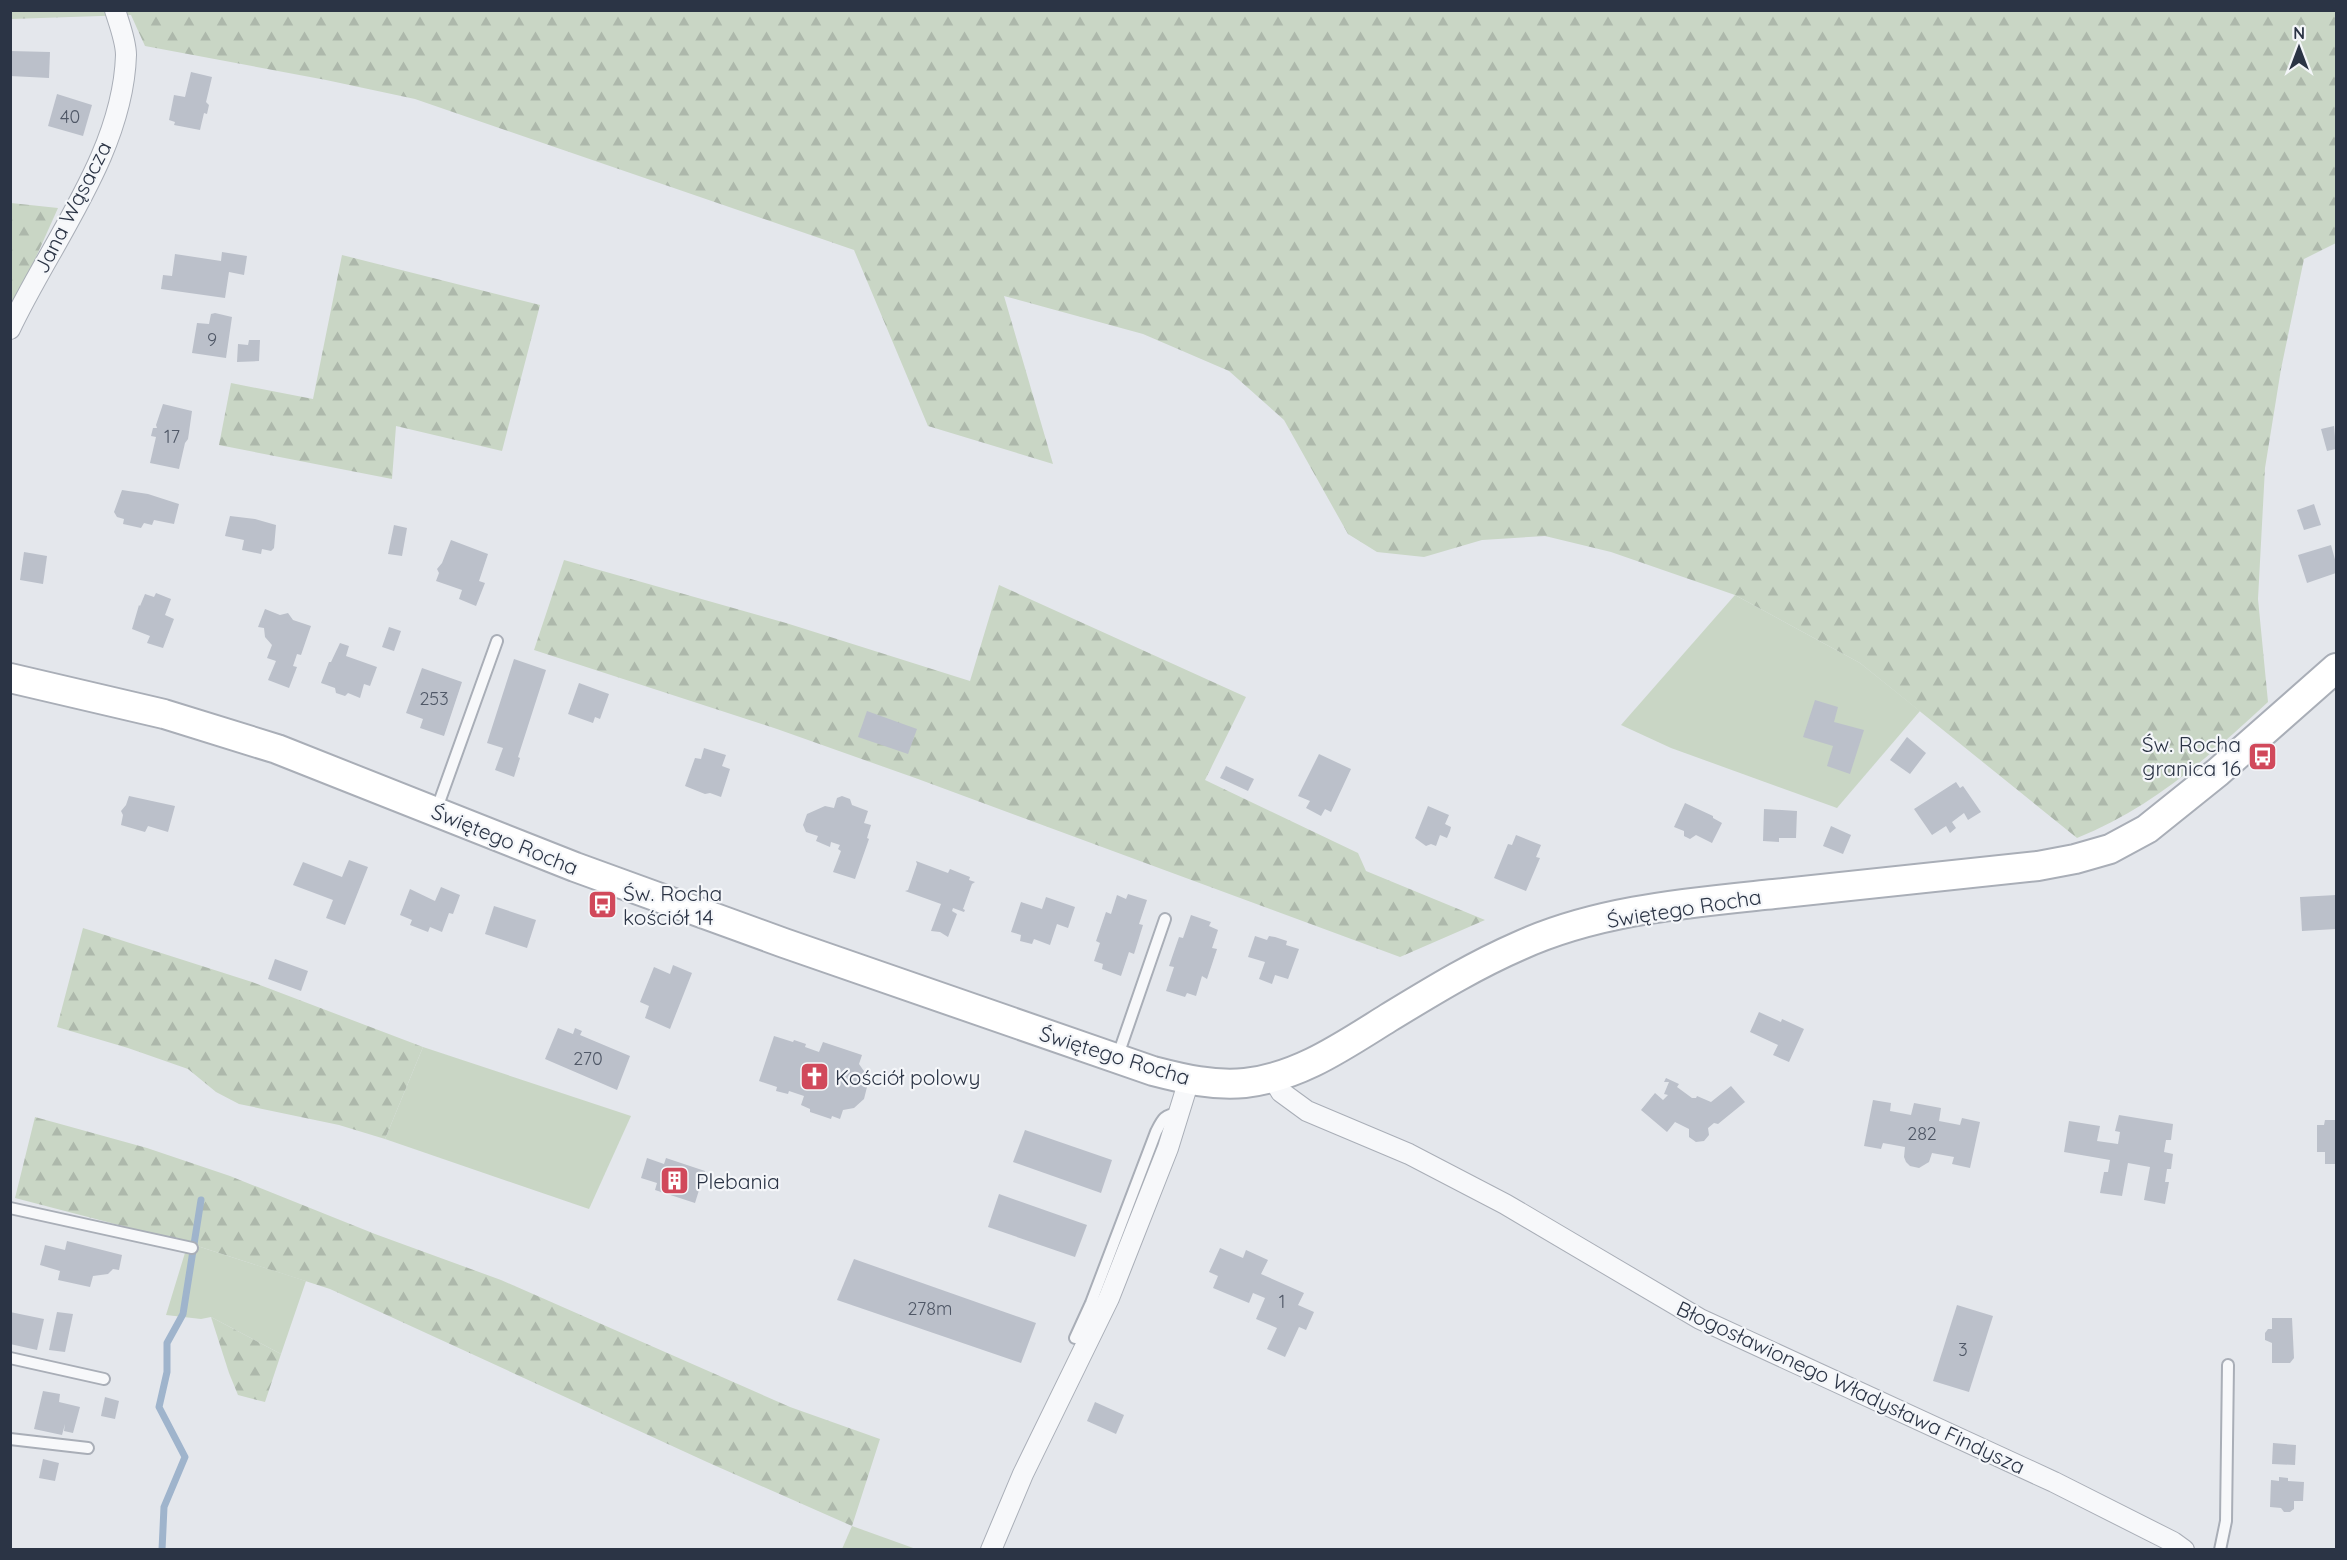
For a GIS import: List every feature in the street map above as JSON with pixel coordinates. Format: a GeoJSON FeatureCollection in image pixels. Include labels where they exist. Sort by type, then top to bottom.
{"type":"FeatureCollection","features":[{"type":"Feature","properties":{"kind":"street","name":"Jana Wąsacza"},"geometry":{"type":"LineString","coordinates":[[10,329],[100,163],[119,107],[126,53],[115,10]]}},
{"type":"Feature","properties":{"kind":"street","name":"Świętego Rocha"},"geometry":{"type":"LineString","coordinates":[[10,678],[164,714],[277,749],[698,913],[1153,1071],[1218,1084],[1245,1083],[1273,1078],[1321,1059],[1455,978],[1495,957],[1520,945],[1577,926],[1658,908],[2038,866],[2110,849],[2140,834],[2167,815],[2337,668]]}},
{"type":"Feature","properties":{"kind":"street","name":"Błogosławionego Władysława Findysza"},"geometry":{"type":"LineString","coordinates":[[1273,1078],[1281,1092],[1307,1111],[1409,1154],[1505,1204],[1700,1319],[2054,1482],[2173,1542],[2184,1550]]}},
{"type":"Feature","properties":{"kind":"street"},"geometry":{"type":"LineString","coordinates":[[991,1550],[1023,1474],[1108,1298],[1165,1158],[1190,1080]]}},
{"type":"Feature","properties":{"kind":"lane"},"geometry":{"type":"LineString","coordinates":[[436,811],[496,641]]}},
{"type":"Feature","properties":{"kind":"lane"},"geometry":{"type":"LineString","coordinates":[[1117,1058],[1165,919]]}},
{"type":"Feature","properties":{"kind":"lane"},"geometry":{"type":"LineString","coordinates":[[1075,1338],[1091,1303],[1156,1132],[1163,1118],[1169,1114],[1178,1114]]}},
{"type":"Feature","properties":{"kind":"lane"},"geometry":{"type":"LineString","coordinates":[[10,1208],[192,1248]]}},
{"type":"Feature","properties":{"kind":"lane"},"geometry":{"type":"LineString","coordinates":[[10,1358],[104,1379]]}},
{"type":"Feature","properties":{"kind":"lane"},"geometry":{"type":"LineString","coordinates":[[2220,1550],[2226,1521],[2228,1365]]}},
{"type":"Feature","properties":{"kind":"lane"},"geometry":{"type":"LineString","coordinates":[[10,1439],[88,1448]]}},
{"type":"Feature","properties":{"kind":"green space"},"geometry":{"type":"Polygon","coordinates":[[[11,10],[2336,11],[2336,243],[2304,259],[2281,369],[2265,468],[2258,599],[2268,702],[2179,779],[2131,811],[2077,838],[1860,663],[1735,595],[1611,552],[1545,536],[1482,540],[1424,557],[1377,552],[1348,534],[1284,420],[1229,371],[1143,334],[1004,296],[1053,464],[928,426],[854,250],[415,99],[145,46],[131,15],[11,19],[11,10]]]}},
{"type":"Feature","properties":{"kind":"green space"},"geometry":{"type":"Polygon","coordinates":[[[11,203],[58,208],[11,313],[11,203]]]}},
{"type":"Feature","properties":{"kind":"green space"},"geometry":{"type":"Polygon","coordinates":[[[342,255],[540,305],[502,451],[396,426],[392,479],[219,445],[231,383],[313,399],[342,255]]]}},
{"type":"Feature","properties":{"kind":"green space"},"geometry":{"type":"Polygon","coordinates":[[[564,560],[786,623],[970,681],[999,585],[1246,697],[1205,780],[1358,853],[1366,871],[1485,920],[1400,957],[777,729],[534,650],[564,560]]]}},
{"type":"Feature","properties":{"kind":"green space"},"geometry":{"type":"Polygon","coordinates":[[[1735,595],[1860,663],[1920,711],[1837,808],[1671,748],[1621,725],[1735,595]]]}},
{"type":"Feature","properties":{"kind":"green space"},"geometry":{"type":"Polygon","coordinates":[[[83,928],[252,982],[423,1047],[385,1139],[339,1125],[239,1104],[216,1092],[188,1069],[57,1027],[83,928]]]}},
{"type":"Feature","properties":{"kind":"green space"},"geometry":{"type":"Polygon","coordinates":[[[423,1047],[631,1116],[589,1209],[385,1139],[423,1047]]]}},
{"type":"Feature","properties":{"kind":"green space"},"geometry":{"type":"Polygon","coordinates":[[[35,1117],[147,1148],[230,1176],[375,1234],[501,1280],[790,1407],[880,1439],[852,1526],[330,1289],[188,1243],[15,1198],[35,1117]]]}},
{"type":"Feature","properties":{"kind":"green space"},"geometry":{"type":"Polygon","coordinates":[[[188,1243],[306,1281],[281,1354],[211,1317],[201,1319],[166,1315],[188,1243]]]}},
{"type":"Feature","properties":{"kind":"green space"},"geometry":{"type":"Polygon","coordinates":[[[211,1317],[281,1354],[265,1402],[238,1395],[211,1317]]]}},
{"type":"Feature","properties":{"kind":"green space"},"geometry":{"type":"Polygon","coordinates":[[[852,1526],[916,1549],[842,1549],[852,1526]]]}},
{"type":"Feature","properties":{"kind":"building"},"geometry":{"type":"Polygon","coordinates":[[[10,51],[50,52],[49,78],[10,76],[10,51]]]}},
{"type":"Feature","properties":{"kind":"building"},"geometry":{"type":"Polygon","coordinates":[[[191,72],[212,77],[206,102],[209,105],[207,114],[204,113],[200,130],[174,125],[175,122],[169,120],[174,95],[185,97],[191,72]]]}},
{"type":"Feature","properties":{"kind":"building"},"geometry":{"type":"Polygon","coordinates":[[[57,94],[92,105],[83,136],[48,126],[57,94]]]}},
{"type":"Feature","properties":{"kind":"building"},"geometry":{"type":"Polygon","coordinates":[[[222,252],[247,256],[244,275],[229,272],[225,298],[161,289],[163,275],[172,276],[175,254],[221,261],[222,252]]]}},
{"type":"Feature","properties":{"kind":"building"},"geometry":{"type":"Polygon","coordinates":[[[211,314],[232,317],[226,358],[192,353],[197,323],[209,324],[211,314]]]}},
{"type":"Feature","properties":{"kind":"building"},"geometry":{"type":"Polygon","coordinates":[[[249,340],[260,340],[259,361],[237,362],[238,344],[248,345],[249,340]]]}},
{"type":"Feature","properties":{"kind":"building"},"geometry":{"type":"Polygon","coordinates":[[[163,404],[192,411],[188,439],[179,469],[150,463],[156,437],[151,436],[153,428],[157,428],[163,404]]]}},
{"type":"Feature","properties":{"kind":"building"},"geometry":{"type":"Polygon","coordinates":[[[2334,426],[2336,449],[2327,451],[2321,429],[2334,426]]]}},
{"type":"Feature","properties":{"kind":"building"},"geometry":{"type":"Polygon","coordinates":[[[122,490],[148,494],[179,504],[174,524],[154,520],[152,525],[144,523],[141,528],[123,524],[124,519],[117,517],[114,512],[122,490]]]}},
{"type":"Feature","properties":{"kind":"building"},"geometry":{"type":"Polygon","coordinates":[[[2314,504],[2321,525],[2304,530],[2297,510],[2314,504]]]}},
{"type":"Feature","properties":{"kind":"building"},"geometry":{"type":"Polygon","coordinates":[[[230,516],[255,519],[276,525],[274,548],[271,551],[262,549],[261,554],[242,550],[244,540],[225,536],[230,516]]]}},
{"type":"Feature","properties":{"kind":"building"},"geometry":{"type":"Polygon","coordinates":[[[394,525],[407,528],[402,556],[388,554],[394,525]]]}},
{"type":"Feature","properties":{"kind":"building"},"geometry":{"type":"Polygon","coordinates":[[[451,540],[488,554],[479,581],[485,583],[476,606],[459,599],[462,590],[436,581],[439,573],[437,569],[442,563],[451,540]]]}},
{"type":"Feature","properties":{"kind":"building"},"geometry":{"type":"Polygon","coordinates":[[[2331,545],[2336,573],[2307,583],[2298,555],[2331,545]]]}},
{"type":"Feature","properties":{"kind":"building"},"geometry":{"type":"Polygon","coordinates":[[[24,552],[47,556],[43,584],[20,580],[24,552]]]}},
{"type":"Feature","properties":{"kind":"building"},"geometry":{"type":"Polygon","coordinates":[[[156,593],[171,599],[165,615],[174,619],[163,648],[147,643],[150,636],[132,629],[145,594],[154,597],[156,593]]]}},
{"type":"Feature","properties":{"kind":"building"},"geometry":{"type":"Polygon","coordinates":[[[265,609],[280,615],[288,613],[293,620],[311,626],[301,655],[297,654],[293,666],[297,667],[289,688],[268,680],[276,661],[267,658],[272,645],[265,637],[264,628],[258,627],[265,609]]]}},
{"type":"Feature","properties":{"kind":"building"},"geometry":{"type":"Polygon","coordinates":[[[389,627],[401,631],[394,651],[382,647],[389,627]]]}},
{"type":"Feature","properties":{"kind":"building"},"geometry":{"type":"Polygon","coordinates":[[[340,643],[349,646],[346,656],[377,667],[370,686],[364,684],[360,698],[348,693],[345,696],[336,693],[335,688],[321,683],[340,643]]]}},
{"type":"Feature","properties":{"kind":"building"},"geometry":{"type":"Polygon","coordinates":[[[514,659],[546,670],[518,757],[520,758],[514,777],[495,770],[503,748],[487,743],[514,659]]]}},
{"type":"Feature","properties":{"kind":"building"},"geometry":{"type":"Polygon","coordinates":[[[422,668],[462,682],[444,736],[420,728],[423,719],[406,713],[422,668]]]}},
{"type":"Feature","properties":{"kind":"building"},"geometry":{"type":"Polygon","coordinates":[[[579,683],[609,694],[600,719],[595,717],[593,723],[568,714],[579,683]]]}},
{"type":"Feature","properties":{"kind":"building"},"geometry":{"type":"Polygon","coordinates":[[[1815,700],[1838,707],[1834,722],[1864,730],[1850,774],[1827,766],[1833,746],[1803,737],[1815,700]]]}},
{"type":"Feature","properties":{"kind":"building"},"geometry":{"type":"Polygon","coordinates":[[[867,711],[917,729],[908,754],[858,737],[867,711]]]}},
{"type":"Feature","properties":{"kind":"building"},"geometry":{"type":"Polygon","coordinates":[[[1907,737],[1926,753],[1910,774],[1890,760],[1907,737]]]}},
{"type":"Feature","properties":{"kind":"building"},"geometry":{"type":"Polygon","coordinates":[[[704,748],[726,755],[722,766],[730,769],[721,797],[710,793],[705,794],[685,786],[695,758],[701,759],[704,748]]]}},
{"type":"Feature","properties":{"kind":"building"},"geometry":{"type":"Polygon","coordinates":[[[1319,754],[1351,769],[1331,812],[1325,809],[1321,816],[1306,808],[1310,801],[1298,796],[1319,754]]]}},
{"type":"Feature","properties":{"kind":"building"},"geometry":{"type":"Polygon","coordinates":[[[1226,766],[1254,779],[1248,791],[1220,778],[1226,766]]]}},
{"type":"Feature","properties":{"kind":"building"},"geometry":{"type":"Polygon","coordinates":[[[1956,782],[1960,788],[1963,786],[1981,812],[1968,820],[1964,813],[1952,822],[1956,828],[1950,833],[1946,826],[1932,835],[1914,809],[1956,782]]]}},
{"type":"Feature","properties":{"kind":"building"},"geometry":{"type":"Polygon","coordinates":[[[129,796],[175,806],[168,832],[148,826],[145,832],[121,825],[123,815],[121,811],[129,796]]]}},
{"type":"Feature","properties":{"kind":"building"},"geometry":{"type":"Polygon","coordinates":[[[842,796],[850,799],[852,805],[868,811],[864,823],[871,825],[867,838],[869,839],[855,879],[833,872],[841,851],[838,849],[840,845],[831,842],[830,847],[816,841],[818,836],[806,832],[803,825],[807,814],[825,806],[834,808],[837,798],[842,796]]]}},
{"type":"Feature","properties":{"kind":"building"},"geometry":{"type":"Polygon","coordinates":[[[1685,803],[1713,816],[1722,823],[1712,843],[1696,835],[1690,839],[1684,836],[1684,831],[1674,827],[1685,803]]]}},
{"type":"Feature","properties":{"kind":"building"},"geometry":{"type":"Polygon","coordinates":[[[1428,806],[1449,815],[1445,824],[1451,827],[1450,831],[1447,838],[1440,835],[1436,846],[1431,844],[1426,846],[1415,838],[1428,806]]]}},
{"type":"Feature","properties":{"kind":"building"},"geometry":{"type":"Polygon","coordinates":[[[1764,809],[1797,811],[1796,838],[1779,838],[1779,842],[1763,841],[1764,809]]]}},
{"type":"Feature","properties":{"kind":"building"},"geometry":{"type":"Polygon","coordinates":[[[1831,826],[1851,835],[1843,854],[1823,846],[1831,826]]]}},
{"type":"Feature","properties":{"kind":"building"},"geometry":{"type":"Polygon","coordinates":[[[1516,835],[1541,845],[1536,857],[1540,858],[1526,891],[1494,878],[1508,844],[1512,845],[1516,835]]]}},
{"type":"Feature","properties":{"kind":"building"},"geometry":{"type":"Polygon","coordinates":[[[349,860],[368,867],[345,925],[326,918],[333,900],[293,885],[303,862],[342,877],[349,860]]]}},
{"type":"Feature","properties":{"kind":"building"},"geometry":{"type":"Polygon","coordinates":[[[916,861],[948,873],[950,869],[970,877],[969,880],[975,882],[972,884],[964,912],[953,908],[952,911],[957,914],[948,937],[940,932],[931,931],[941,904],[905,891],[908,890],[916,861]]]}},
{"type":"Feature","properties":{"kind":"building"},"geometry":{"type":"Polygon","coordinates":[[[441,887],[460,895],[453,914],[449,913],[442,932],[430,927],[428,932],[410,925],[412,920],[400,915],[410,889],[435,901],[441,887]]]}},
{"type":"Feature","properties":{"kind":"building"},"geometry":{"type":"Polygon","coordinates":[[[1128,894],[1147,900],[1139,924],[1143,925],[1134,954],[1129,952],[1121,976],[1102,969],[1103,964],[1094,961],[1100,943],[1096,941],[1106,912],[1111,914],[1117,895],[1126,899],[1128,894]]]}},
{"type":"Feature","properties":{"kind":"building"},"geometry":{"type":"Polygon","coordinates":[[[2336,895],[2336,929],[2302,931],[2300,897],[2336,895]]]}},
{"type":"Feature","properties":{"kind":"building"},"geometry":{"type":"Polygon","coordinates":[[[1046,897],[1075,907],[1068,928],[1057,924],[1050,945],[1034,939],[1032,944],[1020,941],[1021,935],[1011,932],[1021,902],[1042,909],[1046,897]]]}},
{"type":"Feature","properties":{"kind":"building"},"geometry":{"type":"Polygon","coordinates":[[[494,906],[536,920],[527,948],[485,934],[494,906]]]}},
{"type":"Feature","properties":{"kind":"building"},"geometry":{"type":"Polygon","coordinates":[[[1191,915],[1211,922],[1209,926],[1218,930],[1212,948],[1217,949],[1207,979],[1202,976],[1196,996],[1187,993],[1185,997],[1166,991],[1174,967],[1169,966],[1179,937],[1183,938],[1191,915]]]}},
{"type":"Feature","properties":{"kind":"building"},"geometry":{"type":"Polygon","coordinates":[[[1255,936],[1267,940],[1269,936],[1275,937],[1287,941],[1286,945],[1299,949],[1288,979],[1275,975],[1272,984],[1259,979],[1265,962],[1248,957],[1255,936]]]}},
{"type":"Feature","properties":{"kind":"building"},"geometry":{"type":"Polygon","coordinates":[[[275,959],[308,971],[301,991],[268,979],[275,959]]]}},
{"type":"Feature","properties":{"kind":"building"},"geometry":{"type":"Polygon","coordinates":[[[673,965],[692,973],[670,1029],[645,1018],[649,1006],[640,1002],[654,967],[670,974],[673,965]]]}},
{"type":"Feature","properties":{"kind":"building"},"geometry":{"type":"Polygon","coordinates":[[[1759,1012],[1804,1029],[1789,1062],[1773,1055],[1778,1045],[1750,1032],[1759,1012]]]}},
{"type":"Feature","properties":{"kind":"building"},"geometry":{"type":"Polygon","coordinates":[[[558,1028],[573,1034],[575,1028],[582,1031],[580,1035],[630,1056],[617,1090],[545,1059],[558,1028]]]}},
{"type":"Feature","properties":{"kind":"building","name":"Kościół polowy"},"geometry":{"type":"Polygon","coordinates":[[[774,1036],[806,1044],[805,1047],[819,1052],[823,1042],[862,1055],[859,1064],[866,1074],[868,1083],[864,1099],[854,1108],[843,1110],[840,1119],[832,1116],[831,1119],[810,1112],[810,1109],[801,1105],[804,1096],[789,1091],[788,1094],[776,1091],[777,1087],[759,1081],[774,1036]]]}},
{"type":"Feature","properties":{"kind":"building"},"geometry":{"type":"Polygon","coordinates":[[[1666,1078],[1679,1084],[1677,1087],[1692,1098],[1697,1096],[1711,1102],[1731,1086],[1745,1102],[1718,1124],[1714,1123],[1708,1128],[1709,1135],[1704,1141],[1696,1142],[1689,1137],[1689,1129],[1675,1122],[1667,1132],[1641,1110],[1655,1093],[1663,1100],[1668,1095],[1664,1094],[1669,1082],[1664,1082],[1666,1078]]]}},
{"type":"Feature","properties":{"kind":"building"},"geometry":{"type":"Polygon","coordinates":[[[1873,1100],[1891,1103],[1890,1111],[1911,1115],[1914,1103],[1941,1108],[1939,1121],[1960,1125],[1962,1118],[1980,1122],[1970,1168],[1952,1164],[1954,1157],[1932,1153],[1929,1162],[1919,1168],[1910,1166],[1906,1162],[1905,1147],[1883,1143],[1881,1149],[1864,1146],[1873,1100]]]}},
{"type":"Feature","properties":{"kind":"building"},"geometry":{"type":"Polygon","coordinates":[[[2119,1115],[2173,1124],[2171,1140],[2166,1140],[2164,1152],[2173,1154],[2171,1169],[2167,1169],[2165,1182],[2169,1182],[2165,1204],[2144,1200],[2150,1167],[2128,1163],[2122,1196],[2100,1193],[2104,1172],[2108,1172],[2110,1160],[2064,1152],[2069,1121],[2100,1126],[2097,1141],[2118,1144],[2120,1132],[2115,1131],[2119,1115]]]}},
{"type":"Feature","properties":{"kind":"building"},"geometry":{"type":"Polygon","coordinates":[[[2325,1120],[2336,1120],[2336,1164],[2325,1164],[2325,1152],[2317,1152],[2317,1125],[2324,1125],[2325,1120]]]}},
{"type":"Feature","properties":{"kind":"building"},"geometry":{"type":"Polygon","coordinates":[[[1025,1130],[1112,1160],[1101,1193],[1013,1162],[1025,1130]]]}},
{"type":"Feature","properties":{"kind":"building","name":"Plebania"},"geometry":{"type":"Polygon","coordinates":[[[647,1158],[664,1164],[666,1158],[705,1171],[695,1203],[655,1190],[657,1183],[641,1178],[647,1158]]]}},
{"type":"Feature","properties":{"kind":"building"},"geometry":{"type":"Polygon","coordinates":[[[999,1194],[1087,1225],[1075,1257],[988,1227],[999,1194]]]}},
{"type":"Feature","properties":{"kind":"building"},"geometry":{"type":"Polygon","coordinates":[[[67,1241],[122,1255],[119,1270],[113,1269],[108,1274],[93,1276],[90,1287],[58,1280],[60,1271],[40,1265],[45,1245],[65,1250],[67,1241]]]}},
{"type":"Feature","properties":{"kind":"building"},"geometry":{"type":"Polygon","coordinates":[[[1220,1248],[1243,1258],[1246,1250],[1268,1260],[1261,1274],[1304,1293],[1298,1305],[1314,1312],[1306,1330],[1299,1327],[1285,1357],[1267,1349],[1277,1328],[1256,1319],[1265,1298],[1253,1293],[1249,1303],[1213,1288],[1218,1276],[1209,1272],[1220,1248]]]}},
{"type":"Feature","properties":{"kind":"building"},"geometry":{"type":"Polygon","coordinates":[[[854,1259],[1036,1323],[1021,1363],[837,1300],[854,1259]]]}},
{"type":"Feature","properties":{"kind":"building"},"geometry":{"type":"Polygon","coordinates":[[[1957,1305],[1993,1316],[1969,1392],[1933,1381],[1957,1305]]]}},
{"type":"Feature","properties":{"kind":"building"},"geometry":{"type":"Polygon","coordinates":[[[10,1312],[44,1319],[37,1350],[10,1344],[10,1312]]]}},
{"type":"Feature","properties":{"kind":"building"},"geometry":{"type":"Polygon","coordinates":[[[57,1312],[73,1314],[65,1352],[49,1350],[57,1312]]]}},
{"type":"Feature","properties":{"kind":"building"},"geometry":{"type":"Polygon","coordinates":[[[2272,1318],[2292,1318],[2294,1358],[2290,1363],[2272,1363],[2272,1343],[2265,1340],[2265,1333],[2268,1329],[2272,1329],[2272,1318]]]}},
{"type":"Feature","properties":{"kind":"building"},"geometry":{"type":"Polygon","coordinates":[[[43,1391],[60,1394],[59,1402],[80,1407],[73,1433],[64,1431],[65,1424],[62,1435],[34,1429],[43,1391]]]}},
{"type":"Feature","properties":{"kind":"building"},"geometry":{"type":"Polygon","coordinates":[[[105,1397],[119,1401],[115,1419],[101,1416],[105,1397]]]}},
{"type":"Feature","properties":{"kind":"building"},"geometry":{"type":"Polygon","coordinates":[[[1095,1402],[1124,1415],[1116,1434],[1087,1421],[1095,1402]]]}},
{"type":"Feature","properties":{"kind":"building"},"geometry":{"type":"Polygon","coordinates":[[[2273,1443],[2296,1445],[2295,1465],[2272,1464],[2273,1443]]]}},
{"type":"Feature","properties":{"kind":"building"},"geometry":{"type":"Polygon","coordinates":[[[43,1459],[59,1463],[55,1481],[39,1478],[43,1459]]]}},
{"type":"Feature","properties":{"kind":"building"},"geometry":{"type":"Polygon","coordinates":[[[2279,1477],[2288,1478],[2288,1481],[2304,1482],[2303,1501],[2294,1501],[2294,1509],[2290,1512],[2270,1507],[2271,1480],[2279,1481],[2279,1477]]]}},
{"type":"Feature","properties":{"kind":"waterway"},"geometry":{"type":"LineString","coordinates":[[162,1550],[164,1507],[185,1457],[159,1407],[167,1372],[167,1343],[183,1314],[201,1200]]}},
{"type":"Feature","properties":{"kind":"place","name":"Św. Rocha granica 16"},"geometry":{"type":"Point","coordinates":[2262,756]}},
{"type":"Feature","properties":{"kind":"place","name":"Św. Rocha kościół 14"},"geometry":{"type":"Point","coordinates":[602,905]}},
{"type":"Feature","properties":{"kind":"place","name":"Kościół polowy"},"geometry":{"type":"Point","coordinates":[814,1077]}},
{"type":"Feature","properties":{"kind":"place","name":"Plebania"},"geometry":{"type":"Point","coordinates":[675,1181]}}]}
